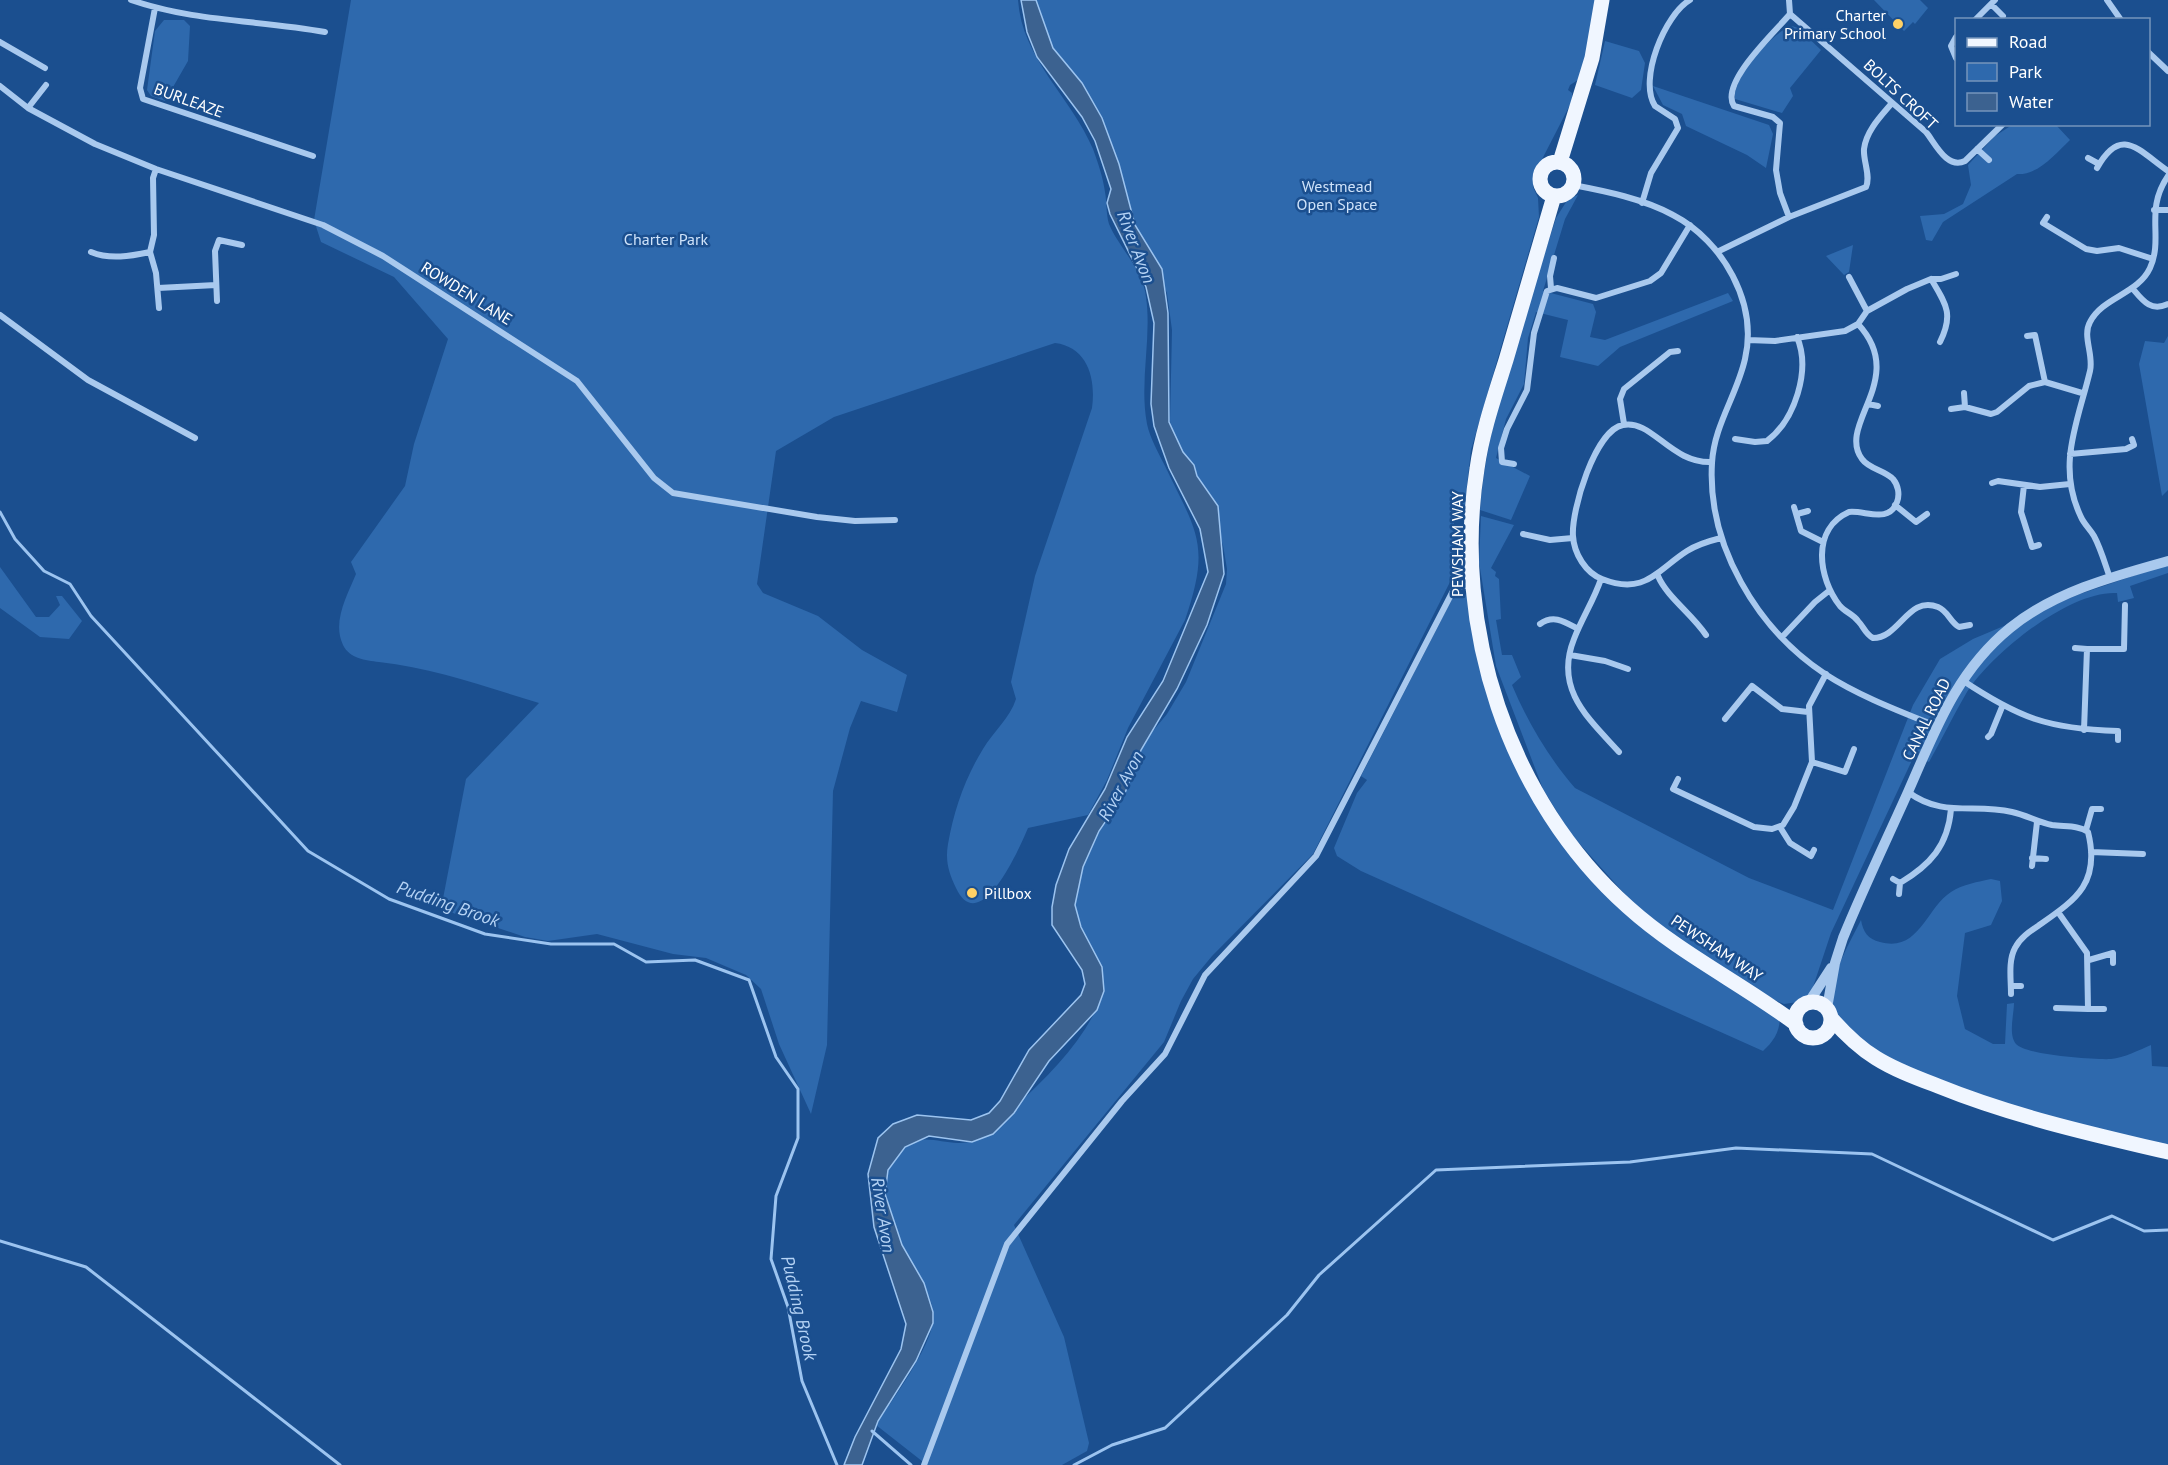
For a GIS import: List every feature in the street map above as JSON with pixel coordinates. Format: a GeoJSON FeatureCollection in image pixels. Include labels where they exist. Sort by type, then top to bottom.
{"type":"FeatureCollection","features":[{"type":"Feature","properties":{"kind":"main road"},"geometry":{"type":"LineString","coordinates":[[1560,162],[1592,58],[1602,0]]}},
{"type":"Feature","properties":{"kind":"main road"},"geometry":{"type":"LineString","coordinates":[[1560,162],[1573,173],[1573,185],[1566,194],[1554,196],[1541,187],[1539,176],[1549,163],[1560,162]]}},
{"type":"Feature","properties":{"kind":"main road","name":"PEWSHAM WAY"},"geometry":{"type":"LineString","coordinates":[[1554,196],[1494,401],[1477,468],[1472,528],[1472,585],[1486,670],[1512,744],[1542,802],[1579,855],[1627,906],[1668,939],[1796,1024]]}},
{"type":"Feature","properties":{"kind":"main road","name":"PEWSHAM WAY"},"geometry":{"type":"LineString","coordinates":[[1765,1002],[1805,1005]]}},
{"type":"Feature","properties":{"kind":"main road"},"geometry":{"type":"LineString","coordinates":[[1850,1039],[1824,1035],[1807,1037],[1796,1024],[1797,1012],[1805,1005],[1819,1003],[1850,1039],[1876,1058],[1903,1072],[1970,1099],[2082,1131],[2168,1152]]}},
{"type":"Feature","properties":{"kind":"main road"},"geometry":{"type":"LineString","coordinates":[[1824,1035],[1831,1025],[1829,1013]]}},
{"type":"Feature","properties":{"kind":"street"},"geometry":{"type":"LineString","coordinates":[[131,0],[183,15],[270,22],[325,32]]}},
{"type":"Feature","properties":{"kind":"street"},"geometry":{"type":"LineString","coordinates":[[1642,203],[1651,173],[1678,128],[1675,119],[1659,110],[1651,101],[1647,81],[1672,15],[1690,0]]}},
{"type":"Feature","properties":{"kind":"street"},"geometry":{"type":"LineString","coordinates":[[1789,0],[1790,14],[1742,68],[1731,97],[1734,106],[1773,117],[1780,123],[1776,170],[1780,193],[1789,217]]}},
{"type":"Feature","properties":{"kind":"street"},"geometry":{"type":"LineString","coordinates":[[2107,0],[2120,18]]}},
{"type":"Feature","properties":{"kind":"street"},"geometry":{"type":"LineString","coordinates":[[1977,18],[1993,2],[2003,16]]}},
{"type":"Feature","properties":{"kind":"street","name":"BURLEAZE"},"geometry":{"type":"LineString","coordinates":[[155,8],[140,88],[143,99],[314,156]]}},
{"type":"Feature","properties":{"kind":"street","name":"BOLTS CROFT"},"geometry":{"type":"LineString","coordinates":[[1790,14],[1926,132],[1938,149],[1952,162],[1963,163],[2001,126]]}},
{"type":"Feature","properties":{"kind":"street"},"geometry":{"type":"LineString","coordinates":[[1955,39],[1951,46],[1955,56]]}},
{"type":"Feature","properties":{"kind":"street"},"geometry":{"type":"LineString","coordinates":[[0,42],[45,68]]}},
{"type":"Feature","properties":{"kind":"street"},"geometry":{"type":"LineString","coordinates":[[2150,54],[2168,71]]}},
{"type":"Feature","properties":{"kind":"street"},"geometry":{"type":"LineString","coordinates":[[28,108],[46,85]]}},
{"type":"Feature","properties":{"kind":"street","name":"ROWDEN LANE"},"geometry":{"type":"LineString","coordinates":[[0,86],[28,108],[95,144],[156,169],[323,225],[383,256],[577,381],[654,478],[673,493],[817,517],[855,521],[895,520]]}},
{"type":"Feature","properties":{"kind":"street"},"geometry":{"type":"LineString","coordinates":[[1717,252],[1789,217],[1866,187],[1868,180],[1864,157],[1866,141],[1892,103]]}},
{"type":"Feature","properties":{"kind":"street"},"geometry":{"type":"LineString","coordinates":[[2088,158],[2098,166],[2110,148],[2121,143],[2127,144],[2168,171]]}},
{"type":"Feature","properties":{"kind":"street"},"geometry":{"type":"LineString","coordinates":[[1977,149],[1989,160]]}},
{"type":"Feature","properties":{"kind":"street"},"geometry":{"type":"LineString","coordinates":[[156,169],[153,178],[154,235],[150,252],[158,288],[159,308]]}},
{"type":"Feature","properties":{"kind":"street"},"geometry":{"type":"LineString","coordinates":[[2111,579],[2094,536],[2081,517],[2070,484],[2070,454],[2091,361],[2087,330],[2096,313],[2133,289],[2147,274],[2153,259],[2154,210],[2157,193],[2168,176]]}},
{"type":"Feature","properties":{"kind":"street"},"geometry":{"type":"LineString","coordinates":[[1573,185],[1642,203],[1671,213],[1690,225],[1717,252],[1740,293],[1746,311],[1748,340],[1743,368],[1719,425],[1712,462],[1713,502],[1721,538],[1752,600],[1783,636],[1826,674],[1856,691],[1936,726]]}},
{"type":"Feature","properties":{"kind":"street"},"geometry":{"type":"LineString","coordinates":[[2154,210],[2168,210]]}},
{"type":"Feature","properties":{"kind":"street"},"geometry":{"type":"LineString","coordinates":[[2047,217],[2043,223],[2086,249],[2097,251],[2119,248],[2153,259]]}},
{"type":"Feature","properties":{"kind":"street"},"geometry":{"type":"LineString","coordinates":[[1551,288],[1596,298],[1650,281],[1661,273],[1690,225]]}},
{"type":"Feature","properties":{"kind":"street"},"geometry":{"type":"LineString","coordinates":[[217,301],[215,251],[219,240],[242,244]]}},
{"type":"Feature","properties":{"kind":"street"},"geometry":{"type":"LineString","coordinates":[[91,252],[100,256],[117,257],[150,252]]}},
{"type":"Feature","properties":{"kind":"street"},"geometry":{"type":"LineString","coordinates":[[1551,288],[1550,279],[1554,258]]}},
{"type":"Feature","properties":{"kind":"street"},"geometry":{"type":"LineString","coordinates":[[1748,340],[1775,341],[1838,333],[1858,324],[1868,310],[1931,279],[1941,279],[1956,274]]}},
{"type":"Feature","properties":{"kind":"street"},"geometry":{"type":"LineString","coordinates":[[1849,276],[1868,310]]}},
{"type":"Feature","properties":{"kind":"street"},"geometry":{"type":"LineString","coordinates":[[1931,279],[1945,303],[1948,316],[1945,332],[1940,342]]}},
{"type":"Feature","properties":{"kind":"street"},"geometry":{"type":"LineString","coordinates":[[1852,284],[1860,280]]}},
{"type":"Feature","properties":{"kind":"street"},"geometry":{"type":"LineString","coordinates":[[158,288],[216,285]]}},
{"type":"Feature","properties":{"kind":"street"},"geometry":{"type":"LineString","coordinates":[[1514,464],[1502,462],[1501,448],[1507,429],[1527,390],[1534,333],[1546,293],[1551,288]]}},
{"type":"Feature","properties":{"kind":"street"},"geometry":{"type":"LineString","coordinates":[[2133,289],[2149,306],[2161,307],[2168,304]]}},
{"type":"Feature","properties":{"kind":"street"},"geometry":{"type":"LineString","coordinates":[[0,315],[88,380],[195,438]]}},
{"type":"Feature","properties":{"kind":"street"},"geometry":{"type":"LineString","coordinates":[[1858,324],[1871,340],[1877,355],[1875,380],[1857,433],[1857,448],[1866,464],[1893,478],[1898,489],[1895,505],[1889,512],[1879,515],[1854,511],[1846,513],[1833,524],[1822,542],[1821,560],[1830,590],[1839,605],[1855,617],[1873,638],[1889,635],[1909,613],[1927,606],[1944,610],[1959,627],[1970,625]]}},
{"type":"Feature","properties":{"kind":"street"},"geometry":{"type":"LineString","coordinates":[[1945,332],[1953,336]]}},
{"type":"Feature","properties":{"kind":"street"},"geometry":{"type":"LineString","coordinates":[[2027,336],[2035,334],[2045,382]]}},
{"type":"Feature","properties":{"kind":"street"},"geometry":{"type":"LineString","coordinates":[[1735,439],[1761,442],[1770,438],[1793,407],[1801,366],[1797,337]]}},
{"type":"Feature","properties":{"kind":"street"},"geometry":{"type":"LineString","coordinates":[[1624,424],[1620,399],[1624,389],[1674,349]]}},
{"type":"Feature","properties":{"kind":"street"},"geometry":{"type":"LineString","coordinates":[[1951,409],[1965,407],[1984,414],[1997,412],[2020,392],[2045,382],[2082,393]]}},
{"type":"Feature","properties":{"kind":"street"},"geometry":{"type":"LineString","coordinates":[[1964,393],[1965,407]]}},
{"type":"Feature","properties":{"kind":"street"},"geometry":{"type":"LineString","coordinates":[[1868,404],[1878,406]]}},
{"type":"Feature","properties":{"kind":"street"},"geometry":{"type":"LineString","coordinates":[[1712,462],[1688,460],[1641,427],[1624,424],[1607,434],[1595,456],[1577,503],[1573,538],[1583,564],[1601,579],[1623,584],[1637,583],[1658,576],[1692,548],[1721,538]]}},
{"type":"Feature","properties":{"kind":"street"},"geometry":{"type":"LineString","coordinates":[[1747,450],[1748,442]]}},
{"type":"Feature","properties":{"kind":"street"},"geometry":{"type":"LineString","coordinates":[[2070,454],[2115,452],[2136,442]]}},
{"type":"Feature","properties":{"kind":"street"},"geometry":{"type":"LineString","coordinates":[[1997,472],[1995,482],[2024,485],[2070,484]]}},
{"type":"Feature","properties":{"kind":"street"},"geometry":{"type":"LineString","coordinates":[[2024,485],[2020,512],[2032,547],[2038,545]]}},
{"type":"Feature","properties":{"kind":"street"},"geometry":{"type":"LineString","coordinates":[[1895,505],[1916,522],[1927,513]]}},
{"type":"Feature","properties":{"kind":"street"},"geometry":{"type":"LineString","coordinates":[[1808,511],[1796,510],[1801,531],[1822,542]]}},
{"type":"Feature","properties":{"kind":"street"},"geometry":{"type":"LineString","coordinates":[[1523,534],[1550,540],[1573,538]]}},
{"type":"Feature","properties":{"kind":"street","name":"CANAL ROAD"},"geometry":{"type":"LineString","coordinates":[[1829,1013],[1834,963],[1846,930],[1936,726],[1961,679],[1997,639],[2030,614],[2056,600],[2168,561]]}},
{"type":"Feature","properties":{"kind":"street"},"geometry":{"type":"LineString","coordinates":[[1658,576],[1667,591],[1692,614],[1706,635]]}},
{"type":"Feature","properties":{"kind":"street"},"geometry":{"type":"LineString","coordinates":[[1601,579],[1578,629],[1570,655],[1569,675],[1573,696],[1612,739],[1619,752]]}},
{"type":"Feature","properties":{"kind":"street"},"geometry":{"type":"LineString","coordinates":[[924,1465],[1007,1244],[1122,1101],[1165,1054],[1205,975],[1316,856],[1455,587],[1472,585]]}},
{"type":"Feature","properties":{"kind":"street"},"geometry":{"type":"LineString","coordinates":[[1783,636],[1815,602],[1830,590]]}},
{"type":"Feature","properties":{"kind":"street"},"geometry":{"type":"LineString","coordinates":[[2124,649],[2125,605]]}},
{"type":"Feature","properties":{"kind":"street"},"geometry":{"type":"LineString","coordinates":[[2125,615],[2133,615]]}},
{"type":"Feature","properties":{"kind":"street"},"geometry":{"type":"LineString","coordinates":[[1540,624],[1558,619],[1578,629]]}},
{"type":"Feature","properties":{"kind":"street"},"geometry":{"type":"LineString","coordinates":[[2075,648],[2132,649]]}},
{"type":"Feature","properties":{"kind":"street"},"geometry":{"type":"LineString","coordinates":[[2084,730],[2087,648]]}},
{"type":"Feature","properties":{"kind":"street"},"geometry":{"type":"LineString","coordinates":[[1570,655],[1621,662],[1628,669]]}},
{"type":"Feature","properties":{"kind":"street"},"geometry":{"type":"LineString","coordinates":[[1678,778],[1671,788],[1754,827],[1767,829],[1779,827],[1790,815],[1812,762],[1808,712],[1811,699],[1826,674]]}},
{"type":"Feature","properties":{"kind":"street"},"geometry":{"type":"LineString","coordinates":[[1961,679],[2002,707],[2035,720],[2084,730],[2121,731],[2118,740]]}},
{"type":"Feature","properties":{"kind":"street"},"geometry":{"type":"LineString","coordinates":[[1725,719],[1754,683],[1782,709],[1808,712]]}},
{"type":"Feature","properties":{"kind":"street"},"geometry":{"type":"LineString","coordinates":[[2000,735],[1990,735],[2002,707]]}},
{"type":"Feature","properties":{"kind":"street"},"geometry":{"type":"LineString","coordinates":[[1812,762],[1844,775],[1854,749]]}},
{"type":"Feature","properties":{"kind":"street"},"geometry":{"type":"LineString","coordinates":[[1908,792],[1919,800],[1951,809],[2001,811],[2037,822],[2086,830]]}},
{"type":"Feature","properties":{"kind":"street"},"geometry":{"type":"LineString","coordinates":[[2011,994],[2012,957],[2016,946],[2029,932],[2075,900],[2084,888],[2091,852],[2086,830],[2092,801]]}},
{"type":"Feature","properties":{"kind":"street"},"geometry":{"type":"LineString","coordinates":[[1900,882],[1925,867],[1936,856],[1947,832],[1951,809]]}},
{"type":"Feature","properties":{"kind":"street"},"geometry":{"type":"LineString","coordinates":[[2092,809],[2101,809]]}},
{"type":"Feature","properties":{"kind":"street"},"geometry":{"type":"LineString","coordinates":[[2032,866],[2037,822]]}},
{"type":"Feature","properties":{"kind":"street"},"geometry":{"type":"LineString","coordinates":[[1779,827],[1790,843],[1812,855]]}},
{"type":"Feature","properties":{"kind":"street"},"geometry":{"type":"LineString","coordinates":[[2091,852],[2143,854]]}},
{"type":"Feature","properties":{"kind":"street"},"geometry":{"type":"LineString","coordinates":[[2032,858],[2046,859]]}},
{"type":"Feature","properties":{"kind":"street"},"geometry":{"type":"LineString","coordinates":[[1893,879],[1900,882]]}},
{"type":"Feature","properties":{"kind":"street"},"geometry":{"type":"LineString","coordinates":[[1899,894],[1900,882]]}},
{"type":"Feature","properties":{"kind":"street"},"geometry":{"type":"LineString","coordinates":[[2058,912],[2079,939],[2089,960],[2088,1009]]}},
{"type":"Feature","properties":{"kind":"street"},"geometry":{"type":"LineString","coordinates":[[2113,963],[2114,945]]}},
{"type":"Feature","properties":{"kind":"street"},"geometry":{"type":"LineString","coordinates":[[2089,960],[2113,953]]}},
{"type":"Feature","properties":{"kind":"street","name":"CANAL ROAD"},"geometry":{"type":"LineString","coordinates":[[1805,1005],[1834,963]]}},
{"type":"Feature","properties":{"kind":"street"},"geometry":{"type":"LineString","coordinates":[[2011,986],[2020,986]]}},
{"type":"Feature","properties":{"kind":"street"},"geometry":{"type":"LineString","coordinates":[[2056,1008],[2104,1009]]}},
{"type":"Feature","properties":{"kind":"green space","name":"Charter Park"},"geometry":{"type":"Polygon","coordinates":[[[351,0],[1018,0],[1021,21],[1028,41],[1084,130],[1093,149],[1103,181],[1109,224],[1136,268],[1144,287],[1148,329],[1144,392],[1147,424],[1154,445],[1185,508],[1197,540],[1199,556],[1193,594],[1185,620],[1128,728],[1107,780],[1088,815],[1028,828],[1017,853],[998,884],[987,896],[976,903],[966,901],[956,888],[948,867],[947,850],[950,831],[971,771],[987,743],[1010,712],[1016,699],[1011,682],[1035,576],[1092,408],[1093,386],[1087,366],[1075,351],[1055,343],[834,417],[776,451],[757,584],[763,593],[818,616],[862,650],[907,675],[897,712],[861,701],[850,728],[833,791],[827,1045],[811,1114],[779,1044],[761,989],[746,975],[706,958],[673,954],[597,934],[548,941],[525,937],[441,909],[466,779],[539,703],[440,673],[358,658],[346,650],[340,636],[342,609],[356,574],[351,562],[405,486],[414,444],[448,339],[394,277],[321,242],[314,220],[351,0]]]}},
{"type":"Feature","properties":{"kind":"green space","name":"Westmead Open Space"},"geometry":{"type":"Polygon","coordinates":[[[1035,0],[1597,0],[1590,42],[1578,80],[1570,85],[1568,90],[1572,93],[1572,101],[1536,171],[1533,187],[1538,198],[1539,217],[1471,450],[1464,512],[1454,520],[1454,532],[1462,540],[1461,574],[1451,580],[1313,854],[1212,956],[1193,979],[1164,1042],[1014,1225],[1064,1337],[1089,1443],[1087,1451],[1062,1465],[927,1465],[876,1425],[918,1360],[933,1321],[930,1298],[905,1254],[890,1216],[885,1190],[889,1168],[900,1152],[910,1143],[921,1140],[967,1142],[983,1136],[1056,1066],[1089,1022],[1098,1006],[1066,893],[1076,861],[1111,816],[1134,754],[1167,714],[1186,682],[1226,584],[1227,569],[1223,545],[1211,514],[1174,440],[1170,421],[1172,330],[1167,293],[1061,67],[1037,11],[1035,0]]]}},
{"type":"Feature","properties":{"kind":"green space"},"geometry":{"type":"Polygon","coordinates":[[[1874,0],[1920,0],[1928,8],[1915,24],[1913,22],[1904,31],[1874,0]]]}},
{"type":"Feature","properties":{"kind":"green space"},"geometry":{"type":"Polygon","coordinates":[[[164,20],[184,20],[190,26],[188,61],[165,101],[151,96],[147,90],[155,31],[164,20]]]}},
{"type":"Feature","properties":{"kind":"green space"},"geometry":{"type":"Polygon","coordinates":[[[1792,26],[1798,28],[1821,50],[1790,88],[1793,96],[1782,113],[1735,99],[1740,79],[1755,56],[1775,37],[1792,26]]]}},
{"type":"Feature","properties":{"kind":"green space"},"geometry":{"type":"Polygon","coordinates":[[[1605,41],[1639,51],[1645,63],[1641,90],[1632,98],[1595,85],[1605,41]]]}},
{"type":"Feature","properties":{"kind":"green space"},"geometry":{"type":"Polygon","coordinates":[[[1653,86],[1769,125],[1773,134],[1766,168],[1747,155],[1686,126],[1682,114],[1663,105],[1653,86]]]}},
{"type":"Feature","properties":{"kind":"green space"},"geometry":{"type":"Polygon","coordinates":[[[2010,126],[2057,126],[2070,140],[2039,167],[2017,174],[1943,222],[1932,241],[1926,240],[1920,216],[1944,214],[1963,204],[1971,185],[1968,165],[1995,136],[2010,126]]]}},
{"type":"Feature","properties":{"kind":"green space"},"geometry":{"type":"Polygon","coordinates":[[[1578,195],[1565,219],[1543,291],[1593,304],[1596,312],[1590,337],[1605,340],[1728,293],[1733,301],[1620,347],[1598,366],[1560,357],[1568,320],[1536,312],[1528,338],[1524,384],[1506,419],[1496,458],[1530,476],[1511,520],[1480,510],[1491,436],[1510,362],[1556,218],[1568,199],[1578,195]]]}},
{"type":"Feature","properties":{"kind":"green space"},"geometry":{"type":"Polygon","coordinates":[[[1853,245],[1849,272],[1844,275],[1826,256],[1853,245]]]}},
{"type":"Feature","properties":{"kind":"green space"},"geometry":{"type":"Polygon","coordinates":[[[2168,336],[2168,490],[2162,496],[2139,364],[2145,341],[2164,343],[2168,336]]]}},
{"type":"Feature","properties":{"kind":"green space"},"geometry":{"type":"Polygon","coordinates":[[[1481,516],[1514,525],[1491,568],[1499,579],[1501,619],[1496,620],[1502,655],[1512,655],[1521,677],[1512,685],[1518,699],[1532,726],[1565,777],[1575,788],[1749,878],[1833,910],[1913,705],[1940,659],[1973,639],[2080,594],[2168,564],[2168,573],[2130,586],[2134,598],[2118,602],[2117,593],[2098,595],[2055,613],[2013,643],[1979,676],[1967,692],[1929,762],[1914,756],[1831,933],[1811,993],[1798,1002],[1784,1004],[1767,997],[1676,938],[1631,901],[1570,833],[1543,789],[1496,666],[1479,562],[1481,516]]]}},
{"type":"Feature","properties":{"kind":"green space"},"geometry":{"type":"Polygon","coordinates":[[[0,567],[36,617],[49,617],[60,605],[56,596],[62,596],[82,621],[69,639],[40,637],[0,608],[0,567]]]}},
{"type":"Feature","properties":{"kind":"green space"},"geometry":{"type":"Polygon","coordinates":[[[1467,594],[1505,741],[1601,885],[1780,1019],[1775,1037],[1763,1051],[1361,871],[1337,856],[1334,848],[1357,793],[1367,780],[1361,776],[1452,599],[1467,594]]]}},
{"type":"Feature","properties":{"kind":"green space"},"geometry":{"type":"Polygon","coordinates":[[[1991,879],[2000,881],[2002,901],[1991,925],[1965,933],[1957,996],[1965,1029],[1993,1044],[2005,1044],[2007,1004],[2014,1003],[2012,1035],[2016,1044],[2022,1048],[2077,1058],[2111,1059],[2151,1045],[2152,1066],[2168,1067],[2168,1147],[2025,1109],[1914,1070],[1866,1043],[1836,1013],[1832,999],[1836,976],[1845,951],[1861,920],[1863,928],[1872,939],[1893,944],[1904,941],[1921,927],[1942,899],[1951,892],[1966,885],[1991,879]]]}},
{"type":"Feature","properties":{"kind":"water","name":"River Avon"},"geometry":{"type":"Polygon","coordinates":[[[1021,0],[1036,0],[1053,48],[1082,83],[1102,118],[1119,164],[1135,225],[1162,269],[1168,313],[1169,422],[1183,452],[1194,465],[1197,476],[1218,506],[1224,574],[1207,625],[1177,689],[1141,750],[1125,793],[1099,831],[1083,867],[1075,905],[1081,927],[1102,967],[1104,991],[1097,1010],[1049,1061],[1014,1113],[993,1134],[972,1142],[929,1136],[905,1147],[888,1170],[885,1194],[902,1245],[924,1283],[933,1312],[933,1323],[916,1361],[878,1421],[862,1465],[844,1465],[855,1437],[901,1349],[906,1324],[874,1227],[868,1174],[878,1138],[893,1124],[917,1115],[971,1120],[989,1113],[1000,1101],[1029,1050],[1081,995],[1085,984],[1082,970],[1052,925],[1056,885],[1069,849],[1105,789],[1127,737],[1163,681],[1208,572],[1200,529],[1169,468],[1154,426],[1151,404],[1154,323],[1146,287],[1110,214],[1107,203],[1111,189],[1095,141],[1082,117],[1037,57],[1027,32],[1021,0]]]}},
{"type":"Feature","properties":{"kind":"waterway","name":"Pudding Brook"},"geometry":{"type":"LineString","coordinates":[[0,512],[15,539],[44,571],[70,584],[91,616],[308,851],[389,899],[485,934],[551,944],[614,944],[646,962],[695,960],[749,980],[776,1057],[798,1089],[798,1138],[776,1196],[771,1259],[788,1307],[802,1381],[837,1465]]}},
{"type":"Feature","properties":{"kind":"waterway"},"geometry":{"type":"LineString","coordinates":[[1074,1465],[1112,1445],[1165,1428],[1287,1315],[1319,1275],[1436,1170],[1630,1162],[1736,1148],[1872,1154],[2053,1240],[2112,1216],[2144,1231],[2168,1230]]}},
{"type":"Feature","properties":{"kind":"waterway"},"geometry":{"type":"LineString","coordinates":[[0,1241],[86,1267],[340,1465]]}},
{"type":"Feature","properties":{"kind":"waterway"},"geometry":{"type":"LineString","coordinates":[[872,1431],[911,1465]]}},
{"type":"Feature","properties":{"kind":"place","name":"Charter Primary School"},"geometry":{"type":"Point","coordinates":[1898,24]}},
{"type":"Feature","properties":{"kind":"place","name":"Pillbox"},"geometry":{"type":"Point","coordinates":[972,893]}}]}
